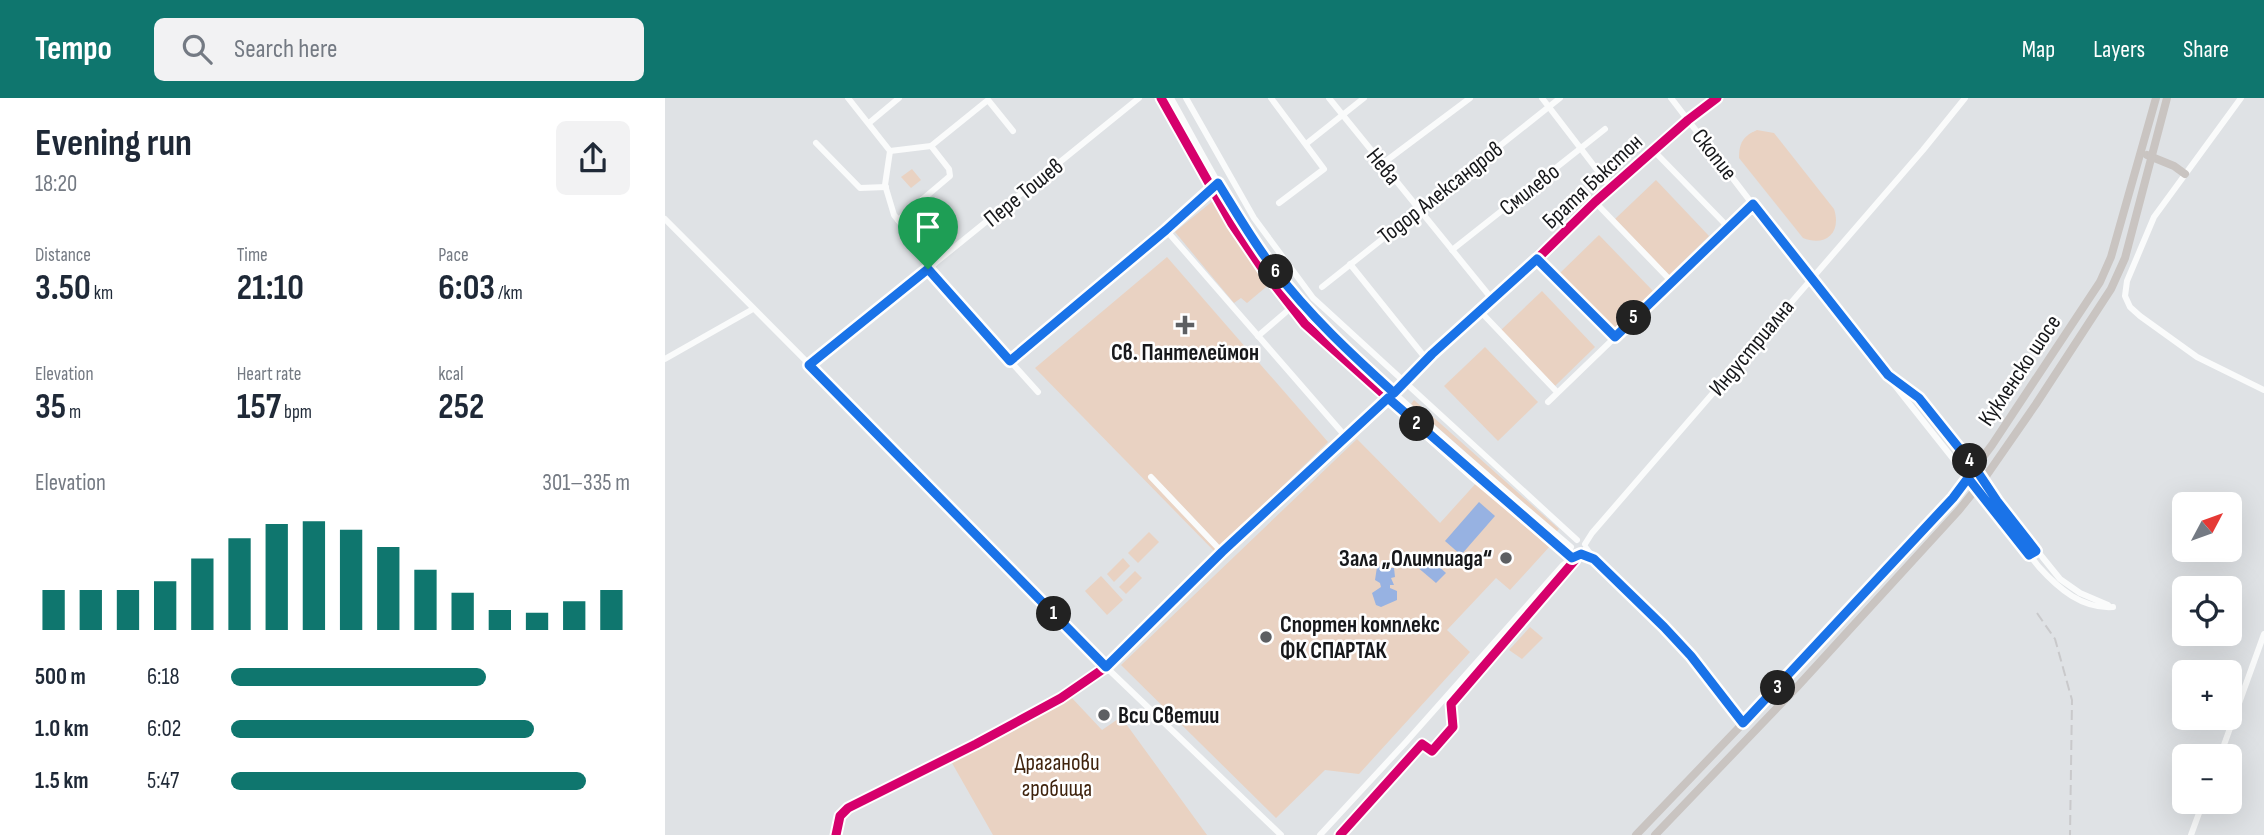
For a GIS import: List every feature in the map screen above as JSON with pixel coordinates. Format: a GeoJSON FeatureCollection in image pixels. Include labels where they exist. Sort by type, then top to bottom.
{"type":"FeatureCollection","features":[{"type":"Feature","properties":{"kind":"main road","name":"Кукленско шосе"},"geometry":{"type":"LineString","coordinates":[[1636,835],[1826,637],[1953,498],[1968,478],[2100,282],[2111,257],[2156,98]]}},
{"type":"Feature","properties":{"kind":"main road","name":"Кукленско шосе"},"geometry":{"type":"LineString","coordinates":[[1655,835],[1797,687],[1984,479],[2111,289],[2125,258],[2168,100]]}},
{"type":"Feature","properties":{"kind":"main road"},"geometry":{"type":"LineString","coordinates":[[2141,154],[2185,174]]}},
{"type":"Feature","properties":{"kind":"street"},"geometry":{"type":"LineString","coordinates":[[848,98],[890,151],[885,187],[898,220],[931,267],[1038,392]]}},
{"type":"Feature","properties":{"kind":"street"},"geometry":{"type":"LineString","coordinates":[[869,123],[899,98]]}},
{"type":"Feature","properties":{"kind":"street","name":"Пере Тошев"},"geometry":{"type":"LineString","coordinates":[[809,365],[1139,98]]}},
{"type":"Feature","properties":{"kind":"street"},"geometry":{"type":"LineString","coordinates":[[1171,98],[1218,183],[1254,240],[1298,299],[1358,361],[1394,393],[1594,559],[1691,656],[1743,723]]}},
{"type":"Feature","properties":{"kind":"street"},"geometry":{"type":"LineString","coordinates":[[1186,98],[1254,218],[1282,258],[1326,311],[1579,547]]}},
{"type":"Feature","properties":{"kind":"street"},"geometry":{"type":"LineString","coordinates":[[1271,98],[1324,167],[1324,172],[1279,203]]}},
{"type":"Feature","properties":{"kind":"street","name":"Нева"},"geometry":{"type":"LineString","coordinates":[[1329,98],[1492,299]]}},
{"type":"Feature","properties":{"kind":"street"},"geometry":{"type":"LineString","coordinates":[[1306,144],[1364,98]]}},
{"type":"Feature","properties":{"kind":"street"},"geometry":{"type":"LineString","coordinates":[[1383,164],[1470,98]]}},
{"type":"Feature","properties":{"kind":"street"},"geometry":{"type":"LineString","coordinates":[[1542,98],[1611,188]]}},
{"type":"Feature","properties":{"kind":"street","name":"Тодор Александров"},"geometry":{"type":"LineString","coordinates":[[1322,286],[1560,98]]}},
{"type":"Feature","properties":{"kind":"street","name":"Скопие"},"geometry":{"type":"LineString","coordinates":[[1671,98],[2029,555],[2064,592],[2098,607],[2113,607],[2069,587],[2036,551],[1997,501],[1984,479],[1919,398],[1888,375]]}},
{"type":"Feature","properties":{"kind":"street","name":"Братя Бъкстон"},"geometry":{"type":"LineString","coordinates":[[1394,393],[1595,202],[1717,98]]}},
{"type":"Feature","properties":{"kind":"street","name":"Индустриална"},"geometry":{"type":"LineString","coordinates":[[1320,835],[1592,533],[1965,98]]}},
{"type":"Feature","properties":{"kind":"street"},"geometry":{"type":"LineString","coordinates":[[2241,98],[2154,217],[2127,281],[2125,296],[2130,307],[2140,316],[2186,349],[2264,390]]}},
{"type":"Feature","properties":{"kind":"street"},"geometry":{"type":"LineString","coordinates":[[890,151],[931,146],[988,100],[1013,131]]}},
{"type":"Feature","properties":{"kind":"street","name":"Смилево"},"geometry":{"type":"LineString","coordinates":[[1452,250],[1605,129]]}},
{"type":"Feature","properties":{"kind":"street"},"geometry":{"type":"LineString","coordinates":[[816,143],[860,188],[885,187]]}},
{"type":"Feature","properties":{"kind":"street"},"geometry":{"type":"LineString","coordinates":[[898,220],[950,176],[949,169],[931,146]]}},
{"type":"Feature","properties":{"kind":"street"},"geometry":{"type":"LineString","coordinates":[[1653,150],[1728,227]]}},
{"type":"Feature","properties":{"kind":"street"},"geometry":{"type":"LineString","coordinates":[[1010,361],[1218,183]]}},
{"type":"Feature","properties":{"kind":"street"},"geometry":{"type":"LineString","coordinates":[[1595,202],[1672,282]]}},
{"type":"Feature","properties":{"kind":"street"},"geometry":{"type":"LineString","coordinates":[[1548,402],[1753,204]]}},
{"type":"Feature","properties":{"kind":"street"},"geometry":{"type":"LineString","coordinates":[[665,219],[1106,667],[1281,835]]}},
{"type":"Feature","properties":{"kind":"street"},"geometry":{"type":"LineString","coordinates":[[1166,230],[1346,437]]}},
{"type":"Feature","properties":{"kind":"street"},"geometry":{"type":"LineString","coordinates":[[1537,259],[1615,337]]}},
{"type":"Feature","properties":{"kind":"street"},"geometry":{"type":"LineString","coordinates":[[1350,264],[1427,360]]}},
{"type":"Feature","properties":{"kind":"street"},"geometry":{"type":"LineString","coordinates":[[665,359],[753,309]]}},
{"type":"Feature","properties":{"kind":"street"},"geometry":{"type":"LineString","coordinates":[[1479,311],[1557,392]]}},
{"type":"Feature","properties":{"kind":"street"},"geometry":{"type":"LineString","coordinates":[[1258,336],[1286,312]]}},
{"type":"Feature","properties":{"kind":"street"},"geometry":{"type":"LineString","coordinates":[[836,835],[840,816],[848,807],[976,744],[1061,698],[1106,667],[1222,552],[1394,393]]}},
{"type":"Feature","properties":{"kind":"street"},"geometry":{"type":"LineString","coordinates":[[1151,477],[1222,552]]}},
{"type":"Feature","properties":{"kind":"street"},"geometry":{"type":"LineString","coordinates":[[2029,555],[2036,551]]}},
{"type":"Feature","properties":{"kind":"street"},"geometry":{"type":"LineString","coordinates":[[2224,744],[2264,634]]}},
{"type":"Feature","properties":{"kind":"street"},"geometry":{"type":"LineString","coordinates":[[2191,835],[2199,814]]}},
{"type":"Feature","properties":{"kind":"green space"},"geometry":{"type":"Polygon","coordinates":[[[1757,130],[1774,133],[1834,209],[1836,225],[1830,236],[1818,241],[1803,238],[1739,158],[1743,141],[1757,130]]]}},
{"type":"Feature","properties":{"kind":"green space"},"geometry":{"type":"Polygon","coordinates":[[[912,169],[921,180],[911,188],[901,177],[912,169]]]}},
{"type":"Feature","properties":{"kind":"green space"},"geometry":{"type":"Polygon","coordinates":[[[1656,180],[1709,236],[1669,275],[1615,219],[1656,180]]]}},
{"type":"Feature","properties":{"kind":"green space"},"geometry":{"type":"Polygon","coordinates":[[[1220,195],[1239,233],[1272,282],[1247,303],[1241,298],[1234,303],[1175,232],[1220,195]]]}},
{"type":"Feature","properties":{"kind":"green space"},"geometry":{"type":"Polygon","coordinates":[[[1599,235],[1653,291],[1612,330],[1559,274],[1599,235]]]}},
{"type":"Feature","properties":{"kind":"green space"},"geometry":{"type":"Polygon","coordinates":[[[1167,257],[1328,442],[1215,552],[1035,368],[1167,257]]]}},
{"type":"Feature","properties":{"kind":"green space"},"geometry":{"type":"Polygon","coordinates":[[[1542,291],[1595,347],[1555,386],[1501,330],[1542,291]]]}},
{"type":"Feature","properties":{"kind":"green space"},"geometry":{"type":"Polygon","coordinates":[[[1485,347],[1538,402],[1498,441],[1444,386],[1485,347]]]}},
{"type":"Feature","properties":{"kind":"green space"},"geometry":{"type":"Polygon","coordinates":[[[1414,400],[1559,529],[1556,532],[1411,404],[1414,400]]]}},
{"type":"Feature","properties":{"kind":"green space"},"geometry":{"type":"Polygon","coordinates":[[[1357,439],[1440,523],[1478,481],[1551,545],[1510,590],[1496,578],[1447,630],[1470,652],[1359,774],[1325,770],[1276,818],[1121,665],[1357,439]]]}},
{"type":"Feature","properties":{"kind":"green space"},"geometry":{"type":"Polygon","coordinates":[[[1149,532],[1159,542],[1138,563],[1128,553],[1149,532]]]}},
{"type":"Feature","properties":{"kind":"green space"},"geometry":{"type":"Polygon","coordinates":[[[1123,558],[1130,566],[1114,582],[1107,574],[1123,558]]]}},
{"type":"Feature","properties":{"kind":"green space"},"geometry":{"type":"Polygon","coordinates":[[[1135,571],[1142,578],[1126,594],[1119,587],[1135,571]]]}},
{"type":"Feature","properties":{"kind":"green space"},"geometry":{"type":"Polygon","coordinates":[[[1101,576],[1123,600],[1107,615],[1085,591],[1101,576]]]}},
{"type":"Feature","properties":{"kind":"green space"},"geometry":{"type":"Polygon","coordinates":[[[1530,627],[1543,638],[1522,659],[1509,650],[1530,627]]]}},
{"type":"Feature","properties":{"kind":"green space","name":"Драганови гробища"},"geometry":{"type":"Polygon","coordinates":[[[1071,697],[1102,730],[1121,717],[1207,835],[993,835],[952,763],[1071,697]]]}},
{"type":"Feature","properties":{"kind":"water"},"geometry":{"type":"Polygon","coordinates":[[[1479,502],[1495,516],[1461,555],[1445,541],[1479,502]]]}},
{"type":"Feature","properties":{"kind":"water"},"geometry":{"type":"Polygon","coordinates":[[[1426,555],[1446,573],[1436,583],[1416,566],[1426,555]]]}},
{"type":"Feature","properties":{"kind":"water"},"geometry":{"type":"Polygon","coordinates":[[[1390,560],[1390,568],[1394,568],[1395,577],[1391,578],[1394,585],[1390,585],[1390,588],[1397,591],[1397,600],[1381,607],[1376,605],[1372,593],[1381,587],[1375,580],[1377,567],[1390,560]]]}},
{"type":"Feature","properties":{"kind":"railway"},"geometry":{"type":"LineString","coordinates":[[2037,613],[2055,639],[2072,700],[2070,835]]}},
{"type":"Feature","properties":{"kind":"cycle path"},"geometry":{"type":"LineString","coordinates":[[1161,98],[1232,224],[1305,324],[1473,474],[1575,560],[1451,704],[1453,727],[1432,751],[1422,744],[1340,835]]}},
{"type":"Feature","properties":{"kind":"cycle path"},"geometry":{"type":"LineString","coordinates":[[836,835],[840,816],[848,808],[1061,698],[1106,667],[1222,552],[1595,202],[1717,98]]}},
{"type":"Feature","properties":{"kind":"place","name":"Св. Пантелеймон"},"geometry":{"type":"Point","coordinates":[1185,325]}},
{"type":"Feature","properties":{"kind":"place","name":"Зала „Олимпиада“"},"geometry":{"type":"Point","coordinates":[1506,558]}},
{"type":"Feature","properties":{"kind":"place","name":"Спортен комплекс ФК СПАРТАК"},"geometry":{"type":"Point","coordinates":[1266,637]}},
{"type":"Feature","properties":{"kind":"place","name":"Вси Светии"},"geometry":{"type":"Point","coordinates":[1104,715]}},
{"type":"Feature","properties":{"kind":"route"},"geometry":{"type":"LineString","coordinates":[[1218,183],[1238,217],[1291,291],[1358,361],[1394,393],[1432,354],[1537,259],[1615,337],[1753,204],[1888,375],[1919,398],[1984,479],[1997,501],[2036,551],[2029,555],[1968,478],[1953,498],[1818,645],[1743,723],[1691,656],[1594,559],[1581,554],[1572,558],[1388,398],[1222,552],[1106,667],[809,365],[928,269],[1010,361],[1218,183]]}}]}
